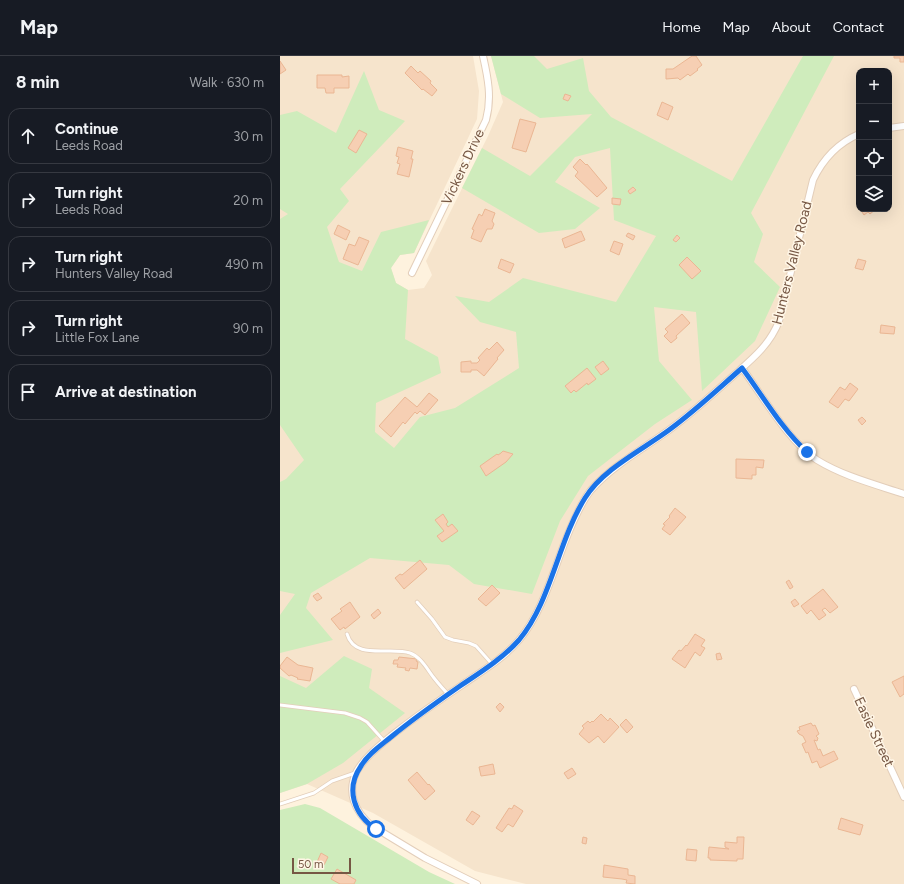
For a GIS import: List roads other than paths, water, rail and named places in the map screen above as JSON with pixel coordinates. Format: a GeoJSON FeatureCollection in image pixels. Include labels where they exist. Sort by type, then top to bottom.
{"type":"FeatureCollection","features":[{"type":"Feature","properties":{"kind":"street","name":"Vickers Drive"},"geometry":{"type":"LineString","coordinates":[[412,273],[486,120],[489,90],[483,56]]}},
{"type":"Feature","properties":{"kind":"street"},"geometry":{"type":"LineString","coordinates":[[892,128],[904,126]]}},
{"type":"Feature","properties":{"kind":"street","name":"Hunters Valley Road"},"geometry":{"type":"LineString","coordinates":[[357,772],[361,764],[370,754],[448,694],[492,664],[519,640],[534,617],[584,499],[601,479],[688,415],[763,349],[780,321],[813,180],[823,161],[836,148],[856,135]]}},
{"type":"Feature","properties":{"kind":"street"},"geometry":{"type":"LineString","coordinates":[[742,368],[797,443],[807,452],[835,470],[854,478],[904,494]]}},
{"type":"Feature","properties":{"kind":"street","name":"Easie Street"},"geometry":{"type":"LineString","coordinates":[[854,689],[904,797]]}},
{"type":"Feature","properties":{"kind":"street"},"geometry":{"type":"LineString","coordinates":[[357,772],[354,780],[353,797],[356,807],[365,820],[372,826],[425,858],[477,884]]}},
{"type":"Feature","properties":{"kind":"lane"},"geometry":{"type":"LineString","coordinates":[[417,602],[445,637],[476,646],[492,664]]}},
{"type":"Feature","properties":{"kind":"lane"},"geometry":{"type":"LineString","coordinates":[[347,634],[349,640],[355,647],[367,651],[396,651],[410,653],[418,657],[448,694]]}},
{"type":"Feature","properties":{"kind":"lane"},"geometry":{"type":"LineString","coordinates":[[280,705],[345,713],[360,718],[367,722],[385,742]]}},
{"type":"Feature","properties":{"kind":"lane"},"geometry":{"type":"LineString","coordinates":[[280,804],[314,793],[332,781],[357,772]]}}]}
